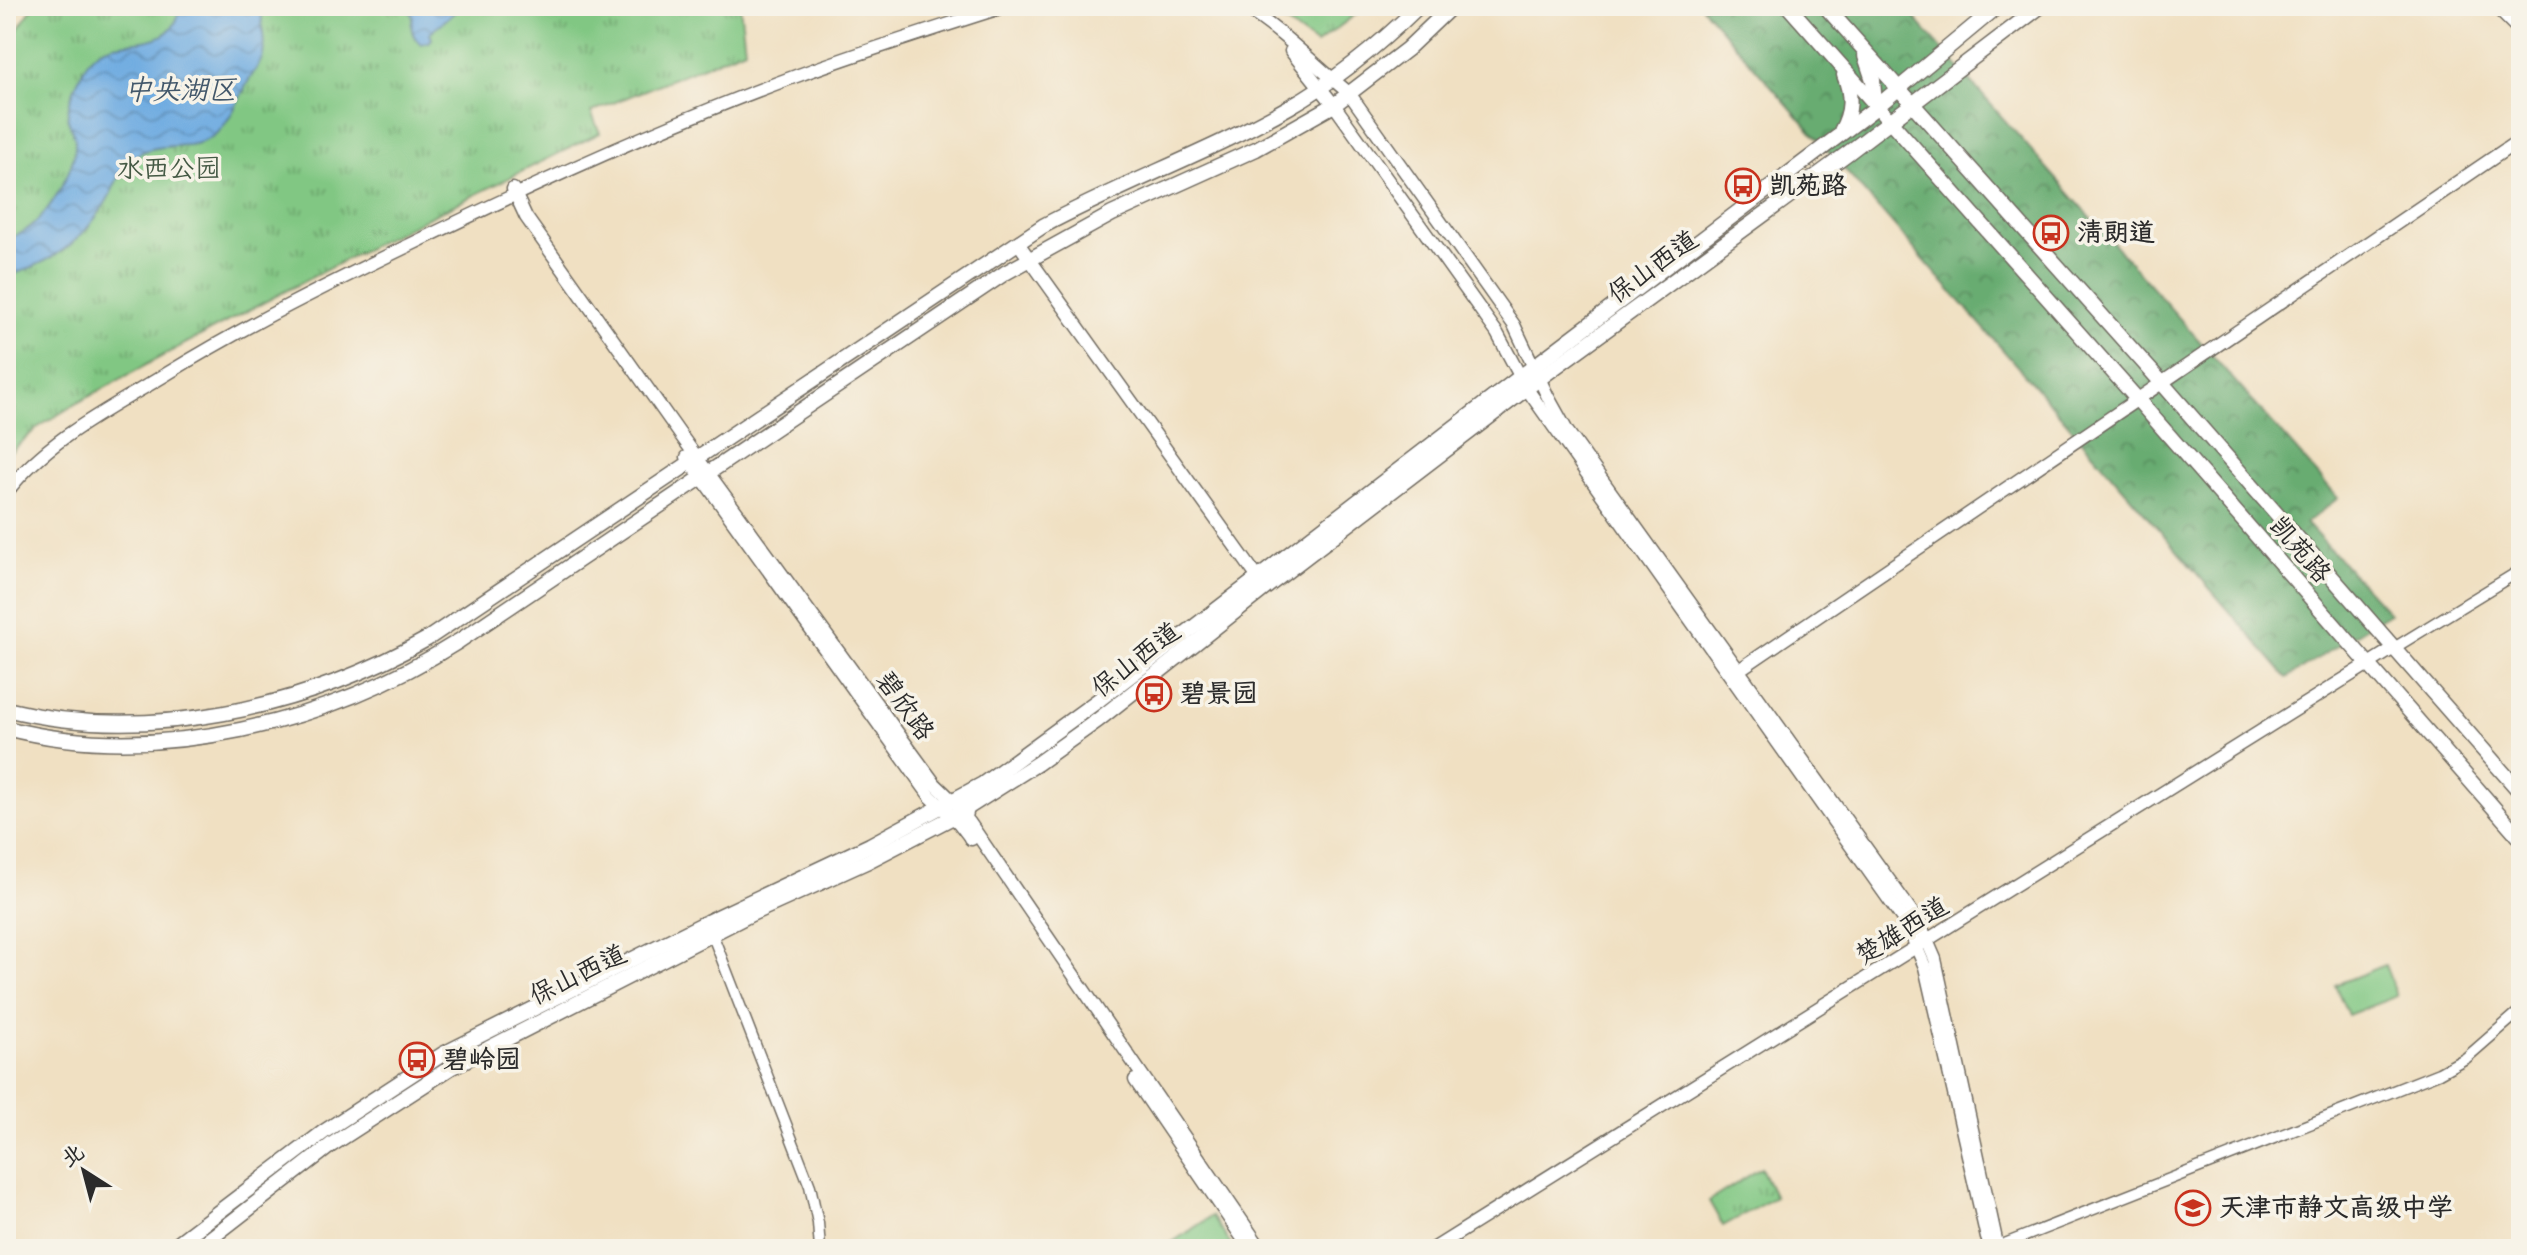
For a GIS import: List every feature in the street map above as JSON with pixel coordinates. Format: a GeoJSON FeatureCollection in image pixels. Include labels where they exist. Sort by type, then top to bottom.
{"type":"FeatureCollection","features":[{"type":"Feature","properties":{"kind":"main road"},"geometry":{"type":"LineString","coordinates":[[6,709],[80,720],[160,720],[233,711],[335,682],[400,655],[1018,243],[1081,206],[1256,125],[1326,83],[1419,6]]}},
{"type":"Feature","properties":{"kind":"main road"},"geometry":{"type":"LineString","coordinates":[[6,728],[99,740],[208,735],[264,725],[340,702],[378,686],[428,660],[989,283],[1112,214],[1256,149],[1334,105],[1407,49],[1452,6]]}},
{"type":"Feature","properties":{"kind":"main road","name":"凯苑路"},"geometry":{"type":"LineString","coordinates":[[1788,6],[2138,400],[2521,839]]}},
{"type":"Feature","properties":{"kind":"main road","name":"凯苑路"},"geometry":{"type":"LineString","coordinates":[[1825,6],[2162,383],[2521,793]]}},
{"type":"Feature","properties":{"kind":"main road","name":"保山西道"},"geometry":{"type":"LineString","coordinates":[[170,1249],[362,1105],[470,1040],[919,828],[960,818],[971,796],[987,789],[1530,378],[1900,88],[1998,6]]}},
{"type":"Feature","properties":{"kind":"main road","name":"保山西道"},"geometry":{"type":"LineString","coordinates":[[1530,378],[1848,153],[2041,6]]}},
{"type":"Feature","properties":{"kind":"main road"},"geometry":{"type":"LineString","coordinates":[[1848,153],[1867,131],[1875,107],[1871,72],[1860,46]]}},
{"type":"Feature","properties":{"kind":"main road"},"geometry":{"type":"LineString","coordinates":[[1836,138],[1851,105],[1846,78],[1838,63]]}},
{"type":"Feature","properties":{"kind":"main road"},"geometry":{"type":"LineString","coordinates":[[919,828],[949,828],[962,832],[960,818]]}},
{"type":"Feature","properties":{"kind":"main road","name":"保山西道"},"geometry":{"type":"LineString","coordinates":[[197,1249],[331,1145],[422,1085],[710,928]]}},
{"type":"Feature","properties":{"kind":"street"},"geometry":{"type":"LineString","coordinates":[[6,484],[46,444],[224,333],[331,277],[637,133],[797,69],[985,6]]}},
{"type":"Feature","properties":{"kind":"street"},"geometry":{"type":"LineString","coordinates":[[6,493],[51,447],[228,337],[511,193],[799,75],[1006,6]]}},
{"type":"Feature","properties":{"kind":"street"},"geometry":{"type":"LineString","coordinates":[[1229,6],[1273,34],[1326,83],[1349,93],[1514,325],[1530,378]]}},
{"type":"Feature","properties":{"kind":"street"},"geometry":{"type":"LineString","coordinates":[[1242,6],[1287,37],[1326,83],[1334,105],[1530,378],[1923,944],[1925,967],[1994,1248],[2439,1073],[2466,1058],[2521,1010]]}},
{"type":"Feature","properties":{"kind":"street"},"geometry":{"type":"LineString","coordinates":[[2495,6],[2521,32]]}},
{"type":"Feature","properties":{"kind":"street"},"geometry":{"type":"LineString","coordinates":[[2515,6],[2521,12]]}},
{"type":"Feature","properties":{"kind":"street"},"geometry":{"type":"LineString","coordinates":[[1735,673],[2521,139]]}},
{"type":"Feature","properties":{"kind":"street","name":"碧欣路"},"geometry":{"type":"LineString","coordinates":[[511,193],[930,796],[960,818],[1261,1249]]}},
{"type":"Feature","properties":{"kind":"street"},"geometry":{"type":"LineString","coordinates":[[1018,243],[1261,584]]}},
{"type":"Feature","properties":{"kind":"street"},"geometry":{"type":"LineString","coordinates":[[2394,648],[2521,570]]}},
{"type":"Feature","properties":{"kind":"street","name":"楚雄西道"},"geometry":{"type":"LineString","coordinates":[[1433,1249],[2394,648]]}},
{"type":"Feature","properties":{"kind":"street"},"geometry":{"type":"LineString","coordinates":[[960,818],[976,813],[987,789]]}},
{"type":"Feature","properties":{"kind":"street","name":"碧欣路"},"geometry":{"type":"LineString","coordinates":[[960,818],[1250,1249]]}},
{"type":"Feature","properties":{"kind":"street"},"geometry":{"type":"LineString","coordinates":[[710,928],[810,1186],[820,1249]]}},
{"type":"Feature","properties":{"kind":"green space","name":"水西公园"},"geometry":{"type":"Polygon","coordinates":[[[34,6],[740,6],[745,49],[591,112],[600,133],[383,240],[177,348],[37,428],[6,456],[6,46],[34,6]]]}},
{"type":"Feature","properties":{"kind":"green space"},"geometry":{"type":"Polygon","coordinates":[[[1262,6],[1367,6],[1316,44],[1262,6]]]}},
{"type":"Feature","properties":{"kind":"green space"},"geometry":{"type":"Polygon","coordinates":[[[1701,6],[1904,6],[2338,498],[2306,523],[2389,613],[2287,678],[1701,6]]]}},
{"type":"Feature","properties":{"kind":"green space"},"geometry":{"type":"Polygon","coordinates":[[[2385,965],[2397,996],[2348,1015],[2335,985],[2385,965]]]}},
{"type":"Feature","properties":{"kind":"green space"},"geometry":{"type":"Polygon","coordinates":[[[1761,1168],[1775,1197],[1723,1226],[1709,1201],[1761,1168]]]}},
{"type":"Feature","properties":{"kind":"green space"},"geometry":{"type":"Polygon","coordinates":[[[1212,1216],[1234,1249],[1162,1249],[1212,1216]]]}},
{"type":"Feature","properties":{"kind":"water","name":"中央湖区"},"geometry":{"type":"Polygon","coordinates":[[[181,6],[262,6],[263,55],[232,113],[220,130],[201,142],[155,148],[133,158],[123,168],[109,197],[86,230],[51,258],[6,277],[6,239],[23,232],[41,216],[58,193],[70,167],[75,141],[68,113],[72,95],[86,65],[106,47],[144,41],[167,32],[176,22],[181,6]]]}},
{"type":"Feature","properties":{"kind":"water"},"geometry":{"type":"Polygon","coordinates":[[[408,6],[462,6],[430,33],[432,39],[429,42],[421,44],[412,32],[413,17],[408,6]]]}},
{"type":"Feature","properties":{"kind":"place","name":"凯苑路"},"geometry":{"type":"Point","coordinates":[1743,186]}},
{"type":"Feature","properties":{"kind":"place","name":"清朗道"},"geometry":{"type":"Point","coordinates":[2051,233]}},
{"type":"Feature","properties":{"kind":"place","name":"碧景园"},"geometry":{"type":"Point","coordinates":[1154,694]}},
{"type":"Feature","properties":{"kind":"place","name":"碧岭园"},"geometry":{"type":"Point","coordinates":[417,1060]}},
{"type":"Feature","properties":{"kind":"place","name":"天津市静文高级中学"},"geometry":{"type":"Point","coordinates":[2193,1208]}}]}
